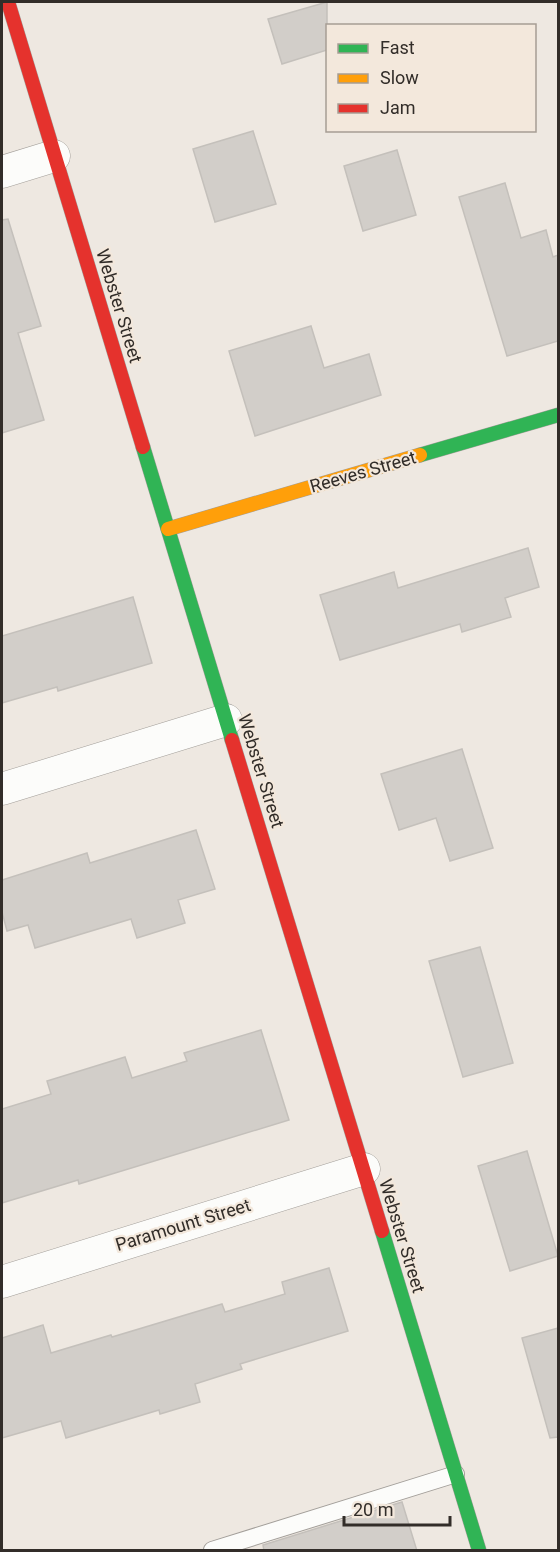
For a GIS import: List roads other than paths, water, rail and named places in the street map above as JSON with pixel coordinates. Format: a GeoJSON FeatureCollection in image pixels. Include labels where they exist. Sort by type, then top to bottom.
{"type":"FeatureCollection","features":[{"type":"Feature","properties":{"kind":"street","name":"Webster Street"},"geometry":{"type":"LineString","coordinates":[[8,2],[479,1551]]}},
{"type":"Feature","properties":{"kind":"street"},"geometry":{"type":"LineString","coordinates":[[2,172],[54,156]]}},
{"type":"Feature","properties":{"kind":"street","name":"Reeves Street"},"geometry":{"type":"LineString","coordinates":[[168,529],[558,415]]}},
{"type":"Feature","properties":{"kind":"street"},"geometry":{"type":"LineString","coordinates":[[2,789],[226,720]]}},
{"type":"Feature","properties":{"kind":"street","name":"Paramount Street"},"geometry":{"type":"LineString","coordinates":[[2,1282],[364,1169]]}},
{"type":"Feature","properties":{"kind":"lane"},"geometry":{"type":"LineString","coordinates":[[213,1551],[456,1474]]}}]}
